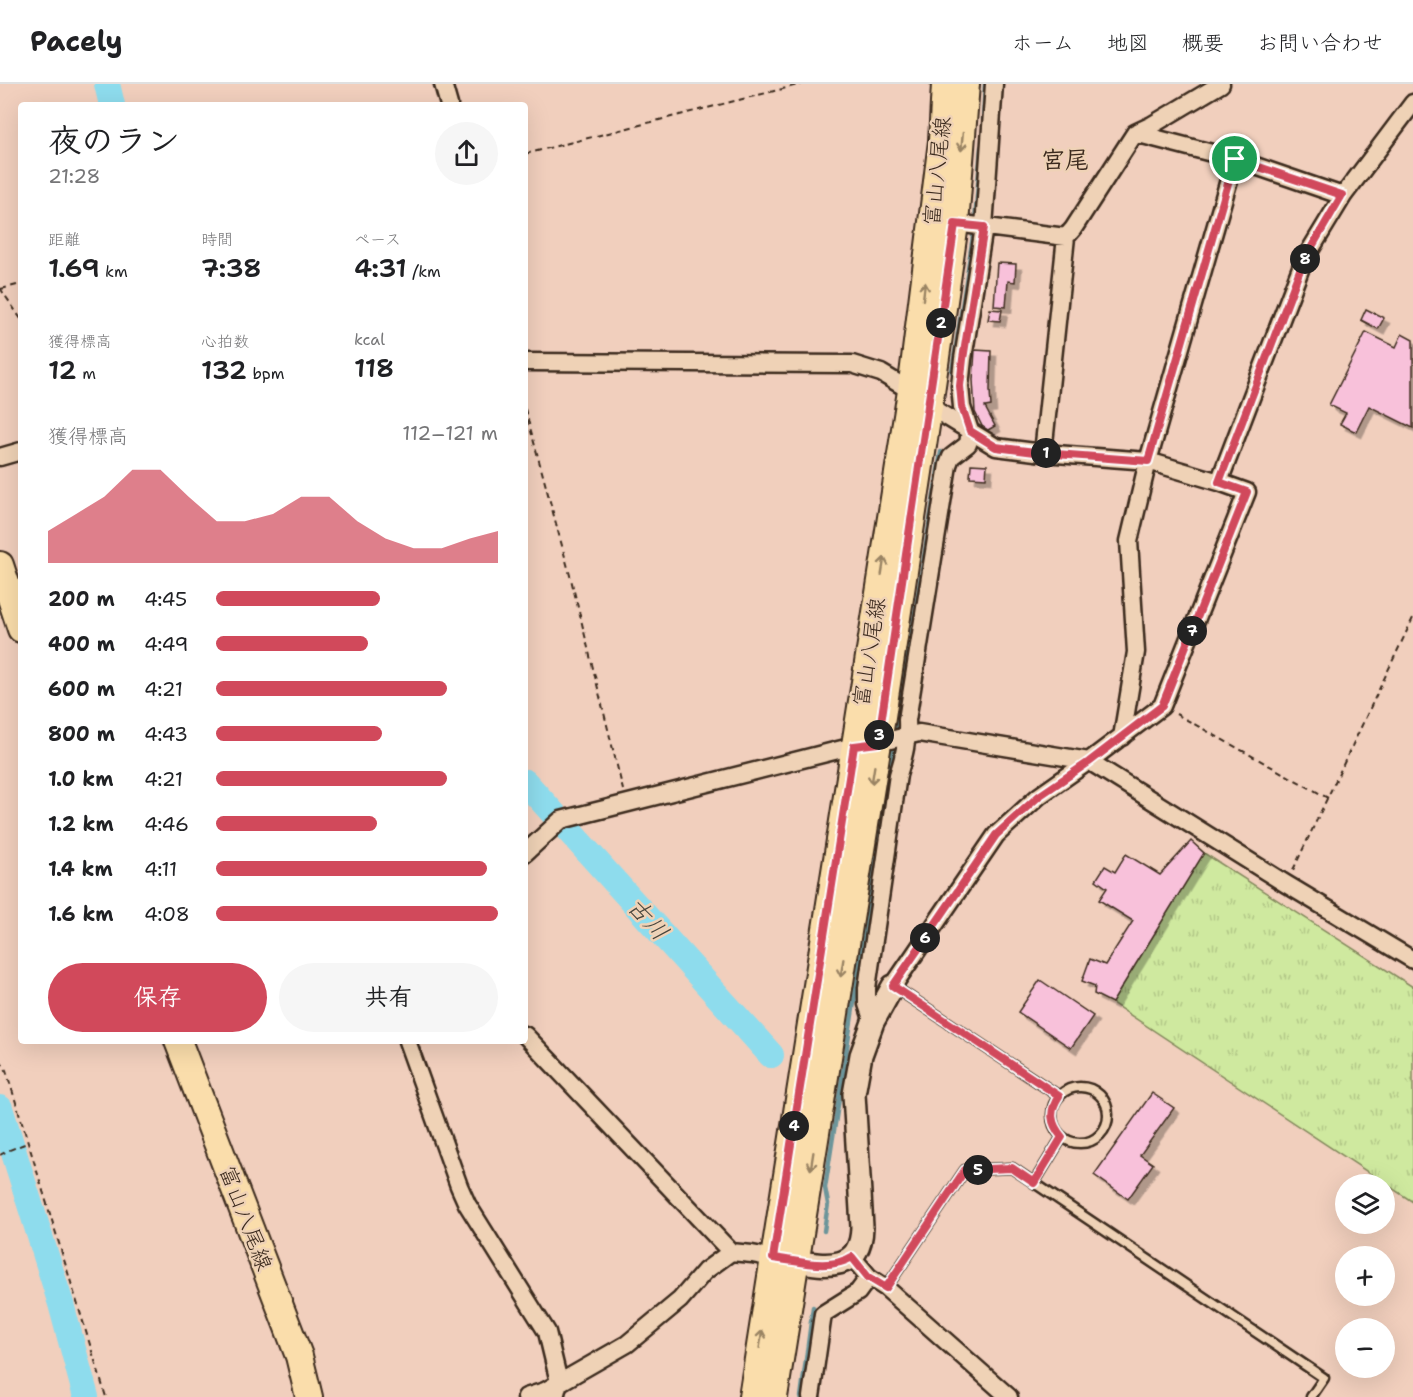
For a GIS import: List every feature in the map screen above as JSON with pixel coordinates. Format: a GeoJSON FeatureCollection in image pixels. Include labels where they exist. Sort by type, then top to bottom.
{"type":"FeatureCollection","features":[{"type":"Feature","properties":{"kind":"main road","name":"富山八尾線"},"geometry":{"type":"LineString","coordinates":[[944,222],[942,141],[945,84]]}},
{"type":"Feature","properties":{"kind":"main road","name":"富山八尾線"},"geometry":{"type":"LineString","coordinates":[[752,1397],[784,1260],[920,399],[944,222],[966,84]]}},
{"type":"Feature","properties":{"kind":"main road"},"geometry":{"type":"LineString","coordinates":[[0,565],[18,620]]}},
{"type":"Feature","properties":{"kind":"main road","name":"富山八尾線"},"geometry":{"type":"LineString","coordinates":[[179,1044],[299,1356],[309,1397]]}},
{"type":"Feature","properties":{"kind":"main road","name":"富山八尾線"},"geometry":{"type":"LineString","coordinates":[[774,1397],[784,1260]]}},
{"type":"Feature","properties":{"kind":"street"},"geometry":{"type":"LineString","coordinates":[[443,84],[448,102]]}},
{"type":"Feature","properties":{"kind":"street"},"geometry":{"type":"LineString","coordinates":[[873,1022],[867,1004],[867,988],[898,775],[908,736],[907,720],[948,465],[951,457],[968,444],[970,431],[962,407],[960,386],[984,227],[994,84]]}},
{"type":"Feature","properties":{"kind":"street"},"geometry":{"type":"LineString","coordinates":[[1043,453],[1066,237],[1135,133],[1221,84]]}},
{"type":"Feature","properties":{"kind":"street"},"geometry":{"type":"LineString","coordinates":[[1219,482],[1303,262],[1342,195],[1413,103]]}},
{"type":"Feature","properties":{"kind":"street"},"geometry":{"type":"LineString","coordinates":[[1135,133],[1235,159],[1342,195]]}},
{"type":"Feature","properties":{"kind":"street"},"geometry":{"type":"LineString","coordinates":[[1122,737],[1136,652],[1129,541],[1148,461],[1235,159]]}},
{"type":"Feature","properties":{"kind":"street"},"geometry":{"type":"LineString","coordinates":[[944,222],[1066,237]]}},
{"type":"Feature","properties":{"kind":"street"},"geometry":{"type":"LineString","coordinates":[[526,1397],[550,1392],[627,1344],[680,1300],[705,1270],[730,1252],[834,1265],[845,1262],[858,1250],[862,1227],[854,1094],[861,1055],[873,1022],[893,986],[996,835],[1039,796],[1089,762],[1162,706],[1247,492],[1148,461],[996,447],[881,373],[852,364],[528,362]]}},
{"type":"Feature","properties":{"kind":"street"},"geometry":{"type":"LineString","coordinates":[[0,457],[18,452]]}},
{"type":"Feature","properties":{"kind":"street"},"geometry":{"type":"LineString","coordinates":[[528,850],[561,820],[627,802],[919,733],[1089,762],[1413,960]]}},
{"type":"Feature","properties":{"kind":"street"},"geometry":{"type":"LineString","coordinates":[[528,1038],[730,1252]]}},
{"type":"Feature","properties":{"kind":"street"},"geometry":{"type":"LineString","coordinates":[[408,1044],[463,1195],[547,1332],[550,1392]]}},
{"type":"Feature","properties":{"kind":"street"},"geometry":{"type":"LineString","coordinates":[[852,1257],[868,1277],[886,1288],[1009,1397]]}},
{"type":"Feature","properties":{"kind":"street"},"geometry":{"type":"LineString","coordinates":[[812,1397],[823,1314],[858,1293],[868,1277]]}},
{"type":"Feature","properties":{"kind":"lane"},"geometry":{"type":"LineString","coordinates":[[893,986],[1059,1096]]}},
{"type":"Feature","properties":{"kind":"lane"},"geometry":{"type":"LineString","coordinates":[[1076,1087],[1086,1087],[1102,1096],[1109,1114],[1103,1132],[1088,1142],[1079,1143],[1062,1137],[1052,1122],[1054,1103],[1059,1096],[1076,1087]]}},
{"type":"Feature","properties":{"kind":"lane"},"geometry":{"type":"LineString","coordinates":[[1034,1183],[1062,1137]]}},
{"type":"Feature","properties":{"kind":"lane"},"geometry":{"type":"LineString","coordinates":[[886,1288],[965,1170],[1012,1168],[1324,1378],[1311,1397]]}},
{"type":"Feature","properties":{"kind":"path"},"geometry":{"type":"LineString","coordinates":[[528,153],[802,84]]}},
{"type":"Feature","properties":{"kind":"path"},"geometry":{"type":"LineString","coordinates":[[18,285],[0,288],[18,315]]}},
{"type":"Feature","properties":{"kind":"path"},"geometry":{"type":"LineString","coordinates":[[528,420],[627,802]]}},
{"type":"Feature","properties":{"kind":"path"},"geometry":{"type":"LineString","coordinates":[[1286,884],[1413,618]]}},
{"type":"Feature","properties":{"kind":"path"},"geometry":{"type":"LineString","coordinates":[[1162,706],[1328,798]]}},
{"type":"Feature","properties":{"kind":"path"},"geometry":{"type":"LineString","coordinates":[[0,1060],[6,1070],[106,1397]]}},
{"type":"Feature","properties":{"kind":"path"},"geometry":{"type":"LineString","coordinates":[[0,1155],[28,1143]]}},
{"type":"Feature","properties":{"kind":"green space"},"geometry":{"type":"Polygon","coordinates":[[[1204,853],[1413,987],[1413,1202],[1395,1190],[1395,1174],[1371,1174],[1112,1003],[1204,853]]]}},
{"type":"Feature","properties":{"kind":"building"},"geometry":{"type":"Polygon","coordinates":[[[997,263],[1016,264],[1015,282],[1008,281],[1006,307],[994,306],[997,263]]]}},
{"type":"Feature","properties":{"kind":"building"},"geometry":{"type":"Polygon","coordinates":[[[990,309],[1002,310],[1000,321],[988,320],[990,309]]]}},
{"type":"Feature","properties":{"kind":"building"},"geometry":{"type":"Polygon","coordinates":[[[1366,309],[1384,318],[1378,329],[1361,320],[1366,309]]]}},
{"type":"Feature","properties":{"kind":"building"},"geometry":{"type":"Polygon","coordinates":[[[1366,332],[1396,347],[1402,334],[1413,340],[1413,428],[1369,406],[1356,432],[1340,424],[1346,413],[1329,405],[1366,332]]]}},
{"type":"Feature","properties":{"kind":"building"},"geometry":{"type":"Polygon","coordinates":[[[975,350],[991,351],[991,406],[985,407],[995,426],[988,430],[982,426],[975,412],[973,380],[975,350]]]}},
{"type":"Feature","properties":{"kind":"building"},"geometry":{"type":"Polygon","coordinates":[[[971,464],[987,465],[986,478],[970,477],[971,464]]]}},
{"type":"Feature","properties":{"kind":"building"},"geometry":{"type":"Polygon","coordinates":[[[1191,841],[1204,853],[1112,1003],[1094,994],[1095,986],[1082,981],[1090,959],[1105,965],[1133,921],[1099,900],[1107,888],[1096,880],[1105,866],[1115,872],[1126,854],[1160,875],[1191,841]]]}},
{"type":"Feature","properties":{"kind":"building"},"geometry":{"type":"Polygon","coordinates":[[[1040,980],[1093,1016],[1071,1048],[1018,1012],[1040,980]]]}},
{"type":"Feature","properties":{"kind":"building"},"geometry":{"type":"Polygon","coordinates":[[[1152,1093],[1174,1108],[1140,1155],[1153,1164],[1128,1199],[1094,1175],[1152,1093]]]}},
{"type":"Feature","properties":{"kind":"waterway","name":"古川"},"geometry":{"type":"LineString","coordinates":[[107,84],[111,102]]}},
{"type":"Feature","properties":{"kind":"waterway"},"geometry":{"type":"LineString","coordinates":[[983,120],[985,84]]}},
{"type":"Feature","properties":{"kind":"waterway"},"geometry":{"type":"LineString","coordinates":[[975,222],[981,147]]}},
{"type":"Feature","properties":{"kind":"waterway"},"geometry":{"type":"LineString","coordinates":[[952,372],[974,230]]}},
{"type":"Feature","properties":{"kind":"waterway"},"geometry":{"type":"LineString","coordinates":[[896,731],[941,452]]}},
{"type":"Feature","properties":{"kind":"waterway"},"geometry":{"type":"LineString","coordinates":[[824,1231],[828,1204],[825,1188],[893,752]]}},
{"type":"Feature","properties":{"kind":"waterway","name":"古川"},"geometry":{"type":"LineString","coordinates":[[528,785],[771,1055]]}},
{"type":"Feature","properties":{"kind":"waterway"},"geometry":{"type":"LineString","coordinates":[[0,1108],[61,1304],[86,1397]]}},
{"type":"Feature","properties":{"kind":"waterway"},"geometry":{"type":"LineString","coordinates":[[801,1397],[813,1307]]}},
{"type":"Feature","properties":{"kind":"district","name":"宮尾"},"geometry":{"type":"Point","coordinates":[1065,160]}},
{"type":"Feature","properties":{"kind":"route"},"geometry":{"type":"LineString","coordinates":[[1235,159],[1342,195],[1303,262],[1219,482],[1247,492],[1162,706],[1089,762],[1039,796],[996,835],[893,986],[1059,1096],[1054,1103],[1052,1122],[1062,1137],[1034,1183],[1012,1168],[965,1170],[886,1288],[868,1277],[852,1257],[834,1265],[773,1258],[854,746],[878,743],[955,224],[984,227],[960,386],[962,407],[970,431],[996,447],[1148,461],[1235,159]]}}]}
